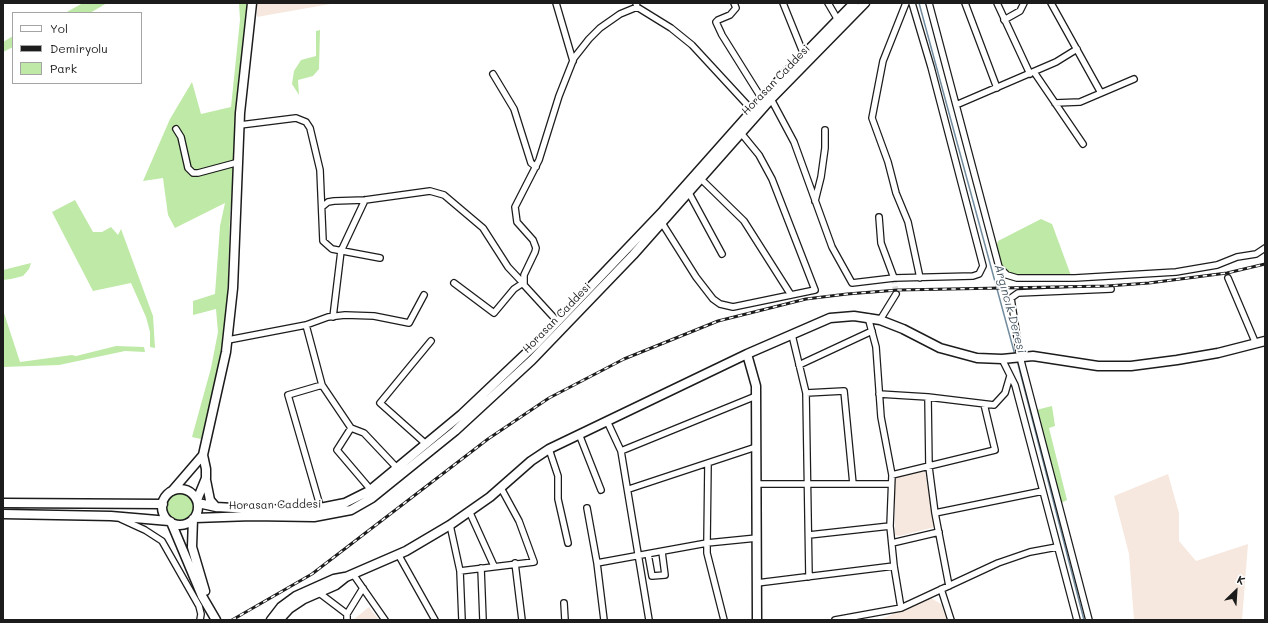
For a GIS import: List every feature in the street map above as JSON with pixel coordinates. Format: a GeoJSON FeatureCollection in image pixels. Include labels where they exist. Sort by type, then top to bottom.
{"type":"FeatureCollection","features":[{"type":"Feature","properties":{"kind":"street"},"geometry":{"type":"LineString","coordinates":[[216,507],[210,500],[203,455],[228,340],[233,288],[240,125],[252,3]]}},
{"type":"Feature","properties":{"kind":"street"},"geometry":{"type":"LineString","coordinates":[[556,3],[573,61]]}},
{"type":"Feature","properties":{"kind":"street"},"geometry":{"type":"LineString","coordinates":[[734,3],[736,8],[730,15],[716,22],[722,35],[762,99]]}},
{"type":"Feature","properties":{"kind":"street"},"geometry":{"type":"LineString","coordinates":[[783,3],[804,55]]}},
{"type":"Feature","properties":{"kind":"street"},"geometry":{"type":"LineString","coordinates":[[828,3],[838,20]]}},
{"type":"Feature","properties":{"kind":"street","name":"Horasan Caddesi"},"geometry":{"type":"LineString","coordinates":[[197,501],[216,507],[296,511],[321,509],[350,502],[370,490],[486,392],[557,321],[663,210],[762,99],[854,3]]}},
{"type":"Feature","properties":{"kind":"street","name":"Horasan Caddesi"},"geometry":{"type":"LineString","coordinates":[[194,519],[252,516],[310,517],[347,511],[366,502],[444,440],[498,392],[590,301],[689,193],[771,99],[865,3]]}},
{"type":"Feature","properties":{"kind":"street"},"geometry":{"type":"LineString","coordinates":[[906,3],[883,60],[872,118],[888,162],[896,193],[908,222],[920,278]]}},
{"type":"Feature","properties":{"kind":"street"},"geometry":{"type":"LineString","coordinates":[[771,99],[794,142],[832,247],[852,283],[894,278],[975,276],[980,272],[983,266],[931,67],[912,3]]}},
{"type":"Feature","properties":{"kind":"street"},"geometry":{"type":"LineString","coordinates":[[928,3],[999,267],[1010,277],[1084,277],[1176,272],[1217,265],[1237,257],[1256,254],[1265,248]]}},
{"type":"Feature","properties":{"kind":"street"},"geometry":{"type":"LineString","coordinates":[[965,3],[997,88]]}},
{"type":"Feature","properties":{"kind":"street"},"geometry":{"type":"LineString","coordinates":[[997,3],[1004,20],[1032,73],[1083,144]]}},
{"type":"Feature","properties":{"kind":"street"},"geometry":{"type":"LineString","coordinates":[[1004,20],[1020,11],[1024,3]]}},
{"type":"Feature","properties":{"kind":"street"},"geometry":{"type":"LineString","coordinates":[[1051,3],[1101,93]]}},
{"type":"Feature","properties":{"kind":"street"},"geometry":{"type":"LineString","coordinates":[[523,283],[524,273],[536,248],[533,240],[517,222],[515,211],[516,204],[536,168],[559,96],[573,61],[584,45],[600,28],[636,5],[671,28],[692,45],[752,110]]}},
{"type":"Feature","properties":{"kind":"street"},"geometry":{"type":"LineString","coordinates":[[956,105],[1056,62],[1077,48]]}},
{"type":"Feature","properties":{"kind":"street"},"geometry":{"type":"LineString","coordinates":[[494,74],[514,109],[531,163],[536,168]]}},
{"type":"Feature","properties":{"kind":"street"},"geometry":{"type":"LineString","coordinates":[[1055,103],[1080,102],[1134,78]]}},
{"type":"Feature","properties":{"kind":"street"},"geometry":{"type":"LineString","coordinates":[[240,125],[296,118],[306,122],[310,128],[320,170],[322,207],[321,236],[323,241],[329,248],[380,258]]}},
{"type":"Feature","properties":{"kind":"street"},"geometry":{"type":"LineString","coordinates":[[176,129],[180,134],[188,168],[192,173],[198,174],[239,162]]}},
{"type":"Feature","properties":{"kind":"street"},"geometry":{"type":"LineString","coordinates":[[815,201],[821,177],[825,148],[825,130]]}},
{"type":"Feature","properties":{"kind":"street"},"geometry":{"type":"LineString","coordinates":[[662,223],[696,277],[713,299],[720,304],[733,306],[815,290],[772,179],[759,155],[741,133]]}},
{"type":"Feature","properties":{"kind":"street"},"geometry":{"type":"LineString","coordinates":[[701,179],[744,221],[791,295]]}},
{"type":"Feature","properties":{"kind":"street"},"geometry":{"type":"LineString","coordinates":[[322,207],[330,201],[365,200],[430,191],[444,195],[482,228],[500,256],[557,321]]}},
{"type":"Feature","properties":{"kind":"street"},"geometry":{"type":"LineString","coordinates":[[689,193],[722,254]]}},
{"type":"Feature","properties":{"kind":"street"},"geometry":{"type":"LineString","coordinates":[[333,316],[341,251],[365,200]]}},
{"type":"Feature","properties":{"kind":"street"},"geometry":{"type":"LineString","coordinates":[[879,217],[881,243],[894,278]]}},
{"type":"Feature","properties":{"kind":"street"},"geometry":{"type":"LineString","coordinates":[[1228,278],[1256,344]]}},
{"type":"Feature","properties":{"kind":"street"},"geometry":{"type":"LineString","coordinates":[[454,283],[494,313],[514,289],[523,283]]}},
{"type":"Feature","properties":{"kind":"street"},"geometry":{"type":"LineString","coordinates":[[1089,620],[1019,357],[1012,302],[1014,295],[1018,293],[1111,289]]}},
{"type":"Feature","properties":{"kind":"street"},"geometry":{"type":"LineString","coordinates":[[880,320],[896,294]]}},
{"type":"Feature","properties":{"kind":"street"},"geometry":{"type":"LineString","coordinates":[[228,340],[306,325],[333,316],[374,316],[409,323],[424,295]]}},
{"type":"Feature","properties":{"kind":"street"},"geometry":{"type":"LineString","coordinates":[[279,620],[292,606],[318,592],[336,585],[349,576],[398,554],[470,513],[528,464],[549,449],[746,354],[830,318],[848,316],[868,317],[880,320],[903,329],[932,345],[948,351],[977,358],[1005,359],[1033,356],[1087,366],[1121,367],[1198,357],[1265,341]]}},
{"type":"Feature","properties":{"kind":"street"},"geometry":{"type":"LineString","coordinates":[[868,317],[876,347],[881,416],[892,475],[890,526],[894,566],[901,608]]}},
{"type":"Feature","properties":{"kind":"street"},"geometry":{"type":"LineString","coordinates":[[306,325],[322,385],[351,428],[364,433],[397,468]]}},
{"type":"Feature","properties":{"kind":"street"},"geometry":{"type":"LineString","coordinates":[[799,365],[872,331]]}},
{"type":"Feature","properties":{"kind":"street"},"geometry":{"type":"LineString","coordinates":[[792,335],[806,394],[809,577]]}},
{"type":"Feature","properties":{"kind":"street"},"geometry":{"type":"LineString","coordinates":[[426,444],[380,403],[431,341]]}},
{"type":"Feature","properties":{"kind":"street"},"geometry":{"type":"LineString","coordinates":[[746,354],[754,378],[756,396],[757,620]]}},
{"type":"Feature","properties":{"kind":"street"},"geometry":{"type":"LineString","coordinates":[[1005,359],[1016,392],[1043,491],[1076,620]]}},
{"type":"Feature","properties":{"kind":"street"},"geometry":{"type":"LineString","coordinates":[[879,394],[928,397],[994,405],[1003,397],[1008,389],[1010,375]]}},
{"type":"Feature","properties":{"kind":"street"},"geometry":{"type":"LineString","coordinates":[[321,509],[288,395],[322,385]]}},
{"type":"Feature","properties":{"kind":"street"},"geometry":{"type":"LineString","coordinates":[[806,394],[844,391],[853,484]]}},
{"type":"Feature","properties":{"kind":"street"},"geometry":{"type":"LineString","coordinates":[[621,451],[756,396]]}},
{"type":"Feature","properties":{"kind":"street"},"geometry":{"type":"LineString","coordinates":[[928,397],[929,467],[938,532],[949,586]]}},
{"type":"Feature","properties":{"kind":"street"},"geometry":{"type":"LineString","coordinates":[[892,475],[995,450],[984,404]]}},
{"type":"Feature","properties":{"kind":"street"},"geometry":{"type":"LineString","coordinates":[[607,421],[621,451],[629,489],[638,556],[649,620]]}},
{"type":"Feature","properties":{"kind":"street"},"geometry":{"type":"LineString","coordinates":[[351,428],[337,450],[370,490]]}},
{"type":"Feature","properties":{"kind":"street"},"geometry":{"type":"LineString","coordinates":[[579,434],[602,490]]}},
{"type":"Feature","properties":{"kind":"street"},"geometry":{"type":"LineString","coordinates":[[629,489],[756,447]]}},
{"type":"Feature","properties":{"kind":"street"},"geometry":{"type":"LineString","coordinates":[[549,449],[558,476],[558,499],[568,543]]}},
{"type":"Feature","properties":{"kind":"street"},"geometry":{"type":"LineString","coordinates":[[203,455],[166,496],[163,504],[164,514],[170,521],[199,588],[214,617]]}},
{"type":"Feature","properties":{"kind":"street"},"geometry":{"type":"LineString","coordinates":[[708,463],[707,553],[724,620]]}},
{"type":"Feature","properties":{"kind":"street"},"geometry":{"type":"LineString","coordinates":[[197,501],[206,478]]}},
{"type":"Feature","properties":{"kind":"street"},"geometry":{"type":"LineString","coordinates":[[756,484],[892,484]]}},
{"type":"Feature","properties":{"kind":"street"},"geometry":{"type":"LineString","coordinates":[[460,572],[516,563],[534,562],[519,521],[501,488]]}},
{"type":"Feature","properties":{"kind":"street"},"geometry":{"type":"LineString","coordinates":[[172,491],[179,489],[187,490],[193,494],[197,501],[198,511],[194,519],[191,540],[193,554],[214,617]]}},
{"type":"Feature","properties":{"kind":"street"},"geometry":{"type":"LineString","coordinates":[[935,513],[1043,491]]}},
{"type":"Feature","properties":{"kind":"street"},"geometry":{"type":"LineString","coordinates":[[3,503],[163,504]]}},
{"type":"Feature","properties":{"kind":"street"},"geometry":{"type":"LineString","coordinates":[[587,508],[597,563],[604,620]]}},
{"type":"Feature","properties":{"kind":"street"},"geometry":{"type":"LineString","coordinates":[[470,513],[494,566]]}},
{"type":"Feature","properties":{"kind":"street"},"geometry":{"type":"LineString","coordinates":[[3,514],[111,516],[170,521],[182,525],[194,519]]}},
{"type":"Feature","properties":{"kind":"street"},"geometry":{"type":"LineString","coordinates":[[111,516],[130,522],[162,541],[199,606],[201,614],[200,620]]}},
{"type":"Feature","properties":{"kind":"street"},"geometry":{"type":"LineString","coordinates":[[450,525],[460,572],[462,620]]}},
{"type":"Feature","properties":{"kind":"street"},"geometry":{"type":"LineString","coordinates":[[809,535],[890,526]]}},
{"type":"Feature","properties":{"kind":"street"},"geometry":{"type":"LineString","coordinates":[[892,542],[938,532]]}},
{"type":"Feature","properties":{"kind":"street"},"geometry":{"type":"LineString","coordinates":[[597,563],[707,543],[757,538]]}},
{"type":"Feature","properties":{"kind":"street"},"geometry":{"type":"LineString","coordinates":[[835,620],[855,618],[901,608],[1008,559],[1057,547]]}},
{"type":"Feature","properties":{"kind":"street"},"geometry":{"type":"LineString","coordinates":[[648,554],[652,576],[665,575],[662,552]]}},
{"type":"Feature","properties":{"kind":"street"},"geometry":{"type":"LineString","coordinates":[[398,554],[435,620]]}},
{"type":"Feature","properties":{"kind":"street"},"geometry":{"type":"LineString","coordinates":[[516,563],[522,620]]}},
{"type":"Feature","properties":{"kind":"street"},"geometry":{"type":"LineString","coordinates":[[757,583],[894,566]]}},
{"type":"Feature","properties":{"kind":"street"},"geometry":{"type":"LineString","coordinates":[[481,568],[483,620]]}},
{"type":"Feature","properties":{"kind":"street"},"geometry":{"type":"LineString","coordinates":[[349,576],[362,588],[385,620]]}},
{"type":"Feature","properties":{"kind":"street"},"geometry":{"type":"LineString","coordinates":[[271,620],[281,607],[296,596],[334,579],[349,576]]}},
{"type":"Feature","properties":{"kind":"street"},"geometry":{"type":"LineString","coordinates":[[318,592],[347,617],[362,588]]}},
{"type":"Feature","properties":{"kind":"street"},"geometry":{"type":"LineString","coordinates":[[941,589],[952,620]]}},
{"type":"Feature","properties":{"kind":"street"},"geometry":{"type":"LineString","coordinates":[[564,603],[564,620]]}},
{"type":"Feature","properties":{"kind":"shaded area"},"geometry":{"type":"Polygon","coordinates":[[[257,3],[336,3],[257,17],[257,3]]]}},
{"type":"Feature","properties":{"kind":"shaded area"},"geometry":{"type":"Polygon","coordinates":[[[925,471],[935,527],[899,536],[895,535],[895,475],[925,471]]]}},
{"type":"Feature","properties":{"kind":"shaded area"},"geometry":{"type":"Polygon","coordinates":[[[1168,474],[1179,513],[1179,541],[1196,561],[1248,544],[1242,620],[1134,620],[1129,554],[1114,496],[1168,474]]]}},
{"type":"Feature","properties":{"kind":"shaded area"},"geometry":{"type":"Polygon","coordinates":[[[931,598],[941,604],[947,620],[879,620],[931,598]]]}},
{"type":"Feature","properties":{"kind":"shaded area"},"geometry":{"type":"Polygon","coordinates":[[[369,607],[379,620],[354,620],[354,619],[369,607]]]}},
{"type":"Feature","properties":{"kind":"green space"},"geometry":{"type":"Polygon","coordinates":[[[83,3],[107,3],[92,12],[67,12],[83,3]]]}},
{"type":"Feature","properties":{"kind":"green space"},"geometry":{"type":"Polygon","coordinates":[[[239,3],[248,3],[230,215],[227,311],[221,360],[201,439],[192,437],[211,368],[218,332],[216,309],[193,315],[193,301],[215,294],[220,226],[225,203],[175,228],[168,215],[163,178],[143,181],[170,119],[192,82],[201,114],[231,107],[240,20],[239,3]]]}},
{"type":"Feature","properties":{"kind":"green space"},"geometry":{"type":"Polygon","coordinates":[[[320,30],[319,69],[313,76],[298,80],[299,95],[292,84],[294,71],[301,60],[316,56],[316,31],[320,30]]]}},
{"type":"Feature","properties":{"kind":"green space"},"geometry":{"type":"Polygon","coordinates":[[[12,37],[12,48],[3,52],[3,42],[12,37]]]}},
{"type":"Feature","properties":{"kind":"green space"},"geometry":{"type":"Polygon","coordinates":[[[75,200],[93,232],[102,232],[111,227],[118,235],[121,229],[153,316],[155,348],[150,347],[150,332],[146,317],[131,283],[93,291],[52,212],[75,200]]]}},
{"type":"Feature","properties":{"kind":"green space"},"geometry":{"type":"Polygon","coordinates":[[[1041,219],[1052,224],[1073,281],[1017,282],[1010,280],[1004,275],[996,247],[998,241],[1041,219]]]}},
{"type":"Feature","properties":{"kind":"green space"},"geometry":{"type":"Polygon","coordinates":[[[31,263],[29,269],[23,276],[3,280],[3,270],[31,263]]]}},
{"type":"Feature","properties":{"kind":"green space"},"geometry":{"type":"Polygon","coordinates":[[[3,310],[20,362],[72,355],[76,356],[116,346],[144,347],[145,352],[125,351],[59,365],[3,367],[3,310]]]}},
{"type":"Feature","properties":{"kind":"green space"},"geometry":{"type":"Polygon","coordinates":[[[1052,406],[1055,426],[1049,428],[1067,500],[1061,503],[1036,410],[1052,406]]]}},
{"type":"Feature","properties":{"kind":"green space"},"geometry":{"type":"Polygon","coordinates":[[[180,493],[186,494],[190,497],[193,501],[193,513],[190,517],[186,520],[180,521],[174,520],[170,517],[167,513],[166,507],[167,501],[170,497],[174,494],[180,493]]]}},
{"type":"Feature","properties":{"kind":"waterway","name":"Argıncık Deresi"},"geometry":{"type":"LineString","coordinates":[[919,3],[1015,355]]}},
{"type":"Feature","properties":{"kind":"waterway","name":"Argıncık Deresi"},"geometry":{"type":"LineString","coordinates":[[1017,360],[1084,620]]}},
{"type":"Feature","properties":{"kind":"tunnel"},"geometry":{"type":"LineString","coordinates":[[894,278],[896,294]]}},
{"type":"Feature","properties":{"kind":"railway"},"geometry":{"type":"LineString","coordinates":[[232,620],[312,574],[488,439],[549,398],[624,359],[718,321],[806,299],[847,294],[898,290],[1107,286],[1149,283],[1227,273],[1265,264]]}}]}
